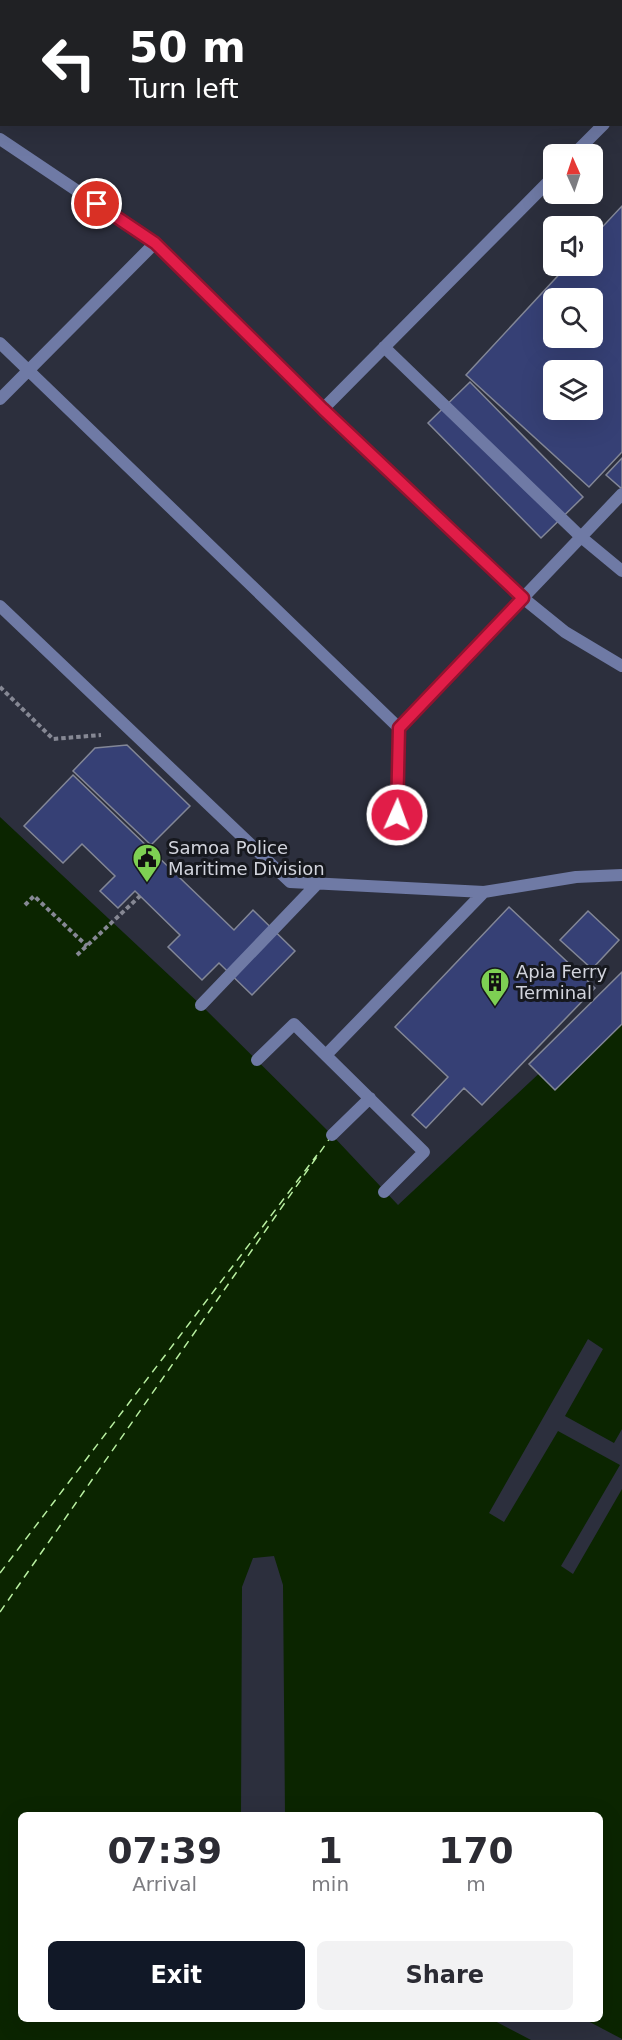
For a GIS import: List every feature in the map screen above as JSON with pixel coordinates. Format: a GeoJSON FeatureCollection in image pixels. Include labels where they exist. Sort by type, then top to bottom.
{"type":"FeatureCollection","features":[{"type":"Feature","properties":{"kind":"lane"},"geometry":{"type":"LineString","coordinates":[[584,144],[602,126]]}},
{"type":"Feature","properties":{"kind":"lane"},"geometry":{"type":"LineString","coordinates":[[0,139],[155,243],[323,409],[523,598],[565,632],[622,666]]}},
{"type":"Feature","properties":{"kind":"lane"},"geometry":{"type":"LineString","coordinates":[[323,409],[543,187]]}},
{"type":"Feature","properties":{"kind":"lane"},"geometry":{"type":"LineString","coordinates":[[0,399],[155,243]]}},
{"type":"Feature","properties":{"kind":"lane"},"geometry":{"type":"LineString","coordinates":[[0,343],[399,728]]}},
{"type":"Feature","properties":{"kind":"lane"},"geometry":{"type":"LineString","coordinates":[[384,347],[581,537],[622,571]]}},
{"type":"Feature","properties":{"kind":"lane"},"geometry":{"type":"LineString","coordinates":[[397,815],[399,728],[622,494]]}},
{"type":"Feature","properties":{"kind":"lane"},"geometry":{"type":"LineString","coordinates":[[0,606],[290,882],[484,892],[576,877],[622,875]]}},
{"type":"Feature","properties":{"kind":"lane"},"geometry":{"type":"LineString","coordinates":[[201,1005],[317,884]]}},
{"type":"Feature","properties":{"kind":"lane"},"geometry":{"type":"LineString","coordinates":[[326,1055],[484,892]]}},
{"type":"Feature","properties":{"kind":"lane"},"geometry":{"type":"LineString","coordinates":[[257,1060],[294,1024],[424,1152],[384,1192]]}},
{"type":"Feature","properties":{"kind":"lane"},"geometry":{"type":"LineString","coordinates":[[332,1135],[370,1098]]}},
{"type":"Feature","properties":{"kind":"path"},"geometry":{"type":"LineString","coordinates":[[0,687],[52,739],[111,734]]}},
{"type":"Feature","properties":{"kind":"path"},"geometry":{"type":"LineString","coordinates":[[25,906],[34,896],[87,946]]}},
{"type":"Feature","properties":{"kind":"path"},"geometry":{"type":"LineString","coordinates":[[77,955],[140,896]]}},
{"type":"Feature","properties":{"kind":"shaded area"},"geometry":{"type":"Polygon","coordinates":[[[0,817],[201,1005],[332,1135],[398,1205],[561,1053],[622,989],[622,2039],[590,2022],[603,2022],[603,1812],[285,1812],[283,1585],[274,1556],[253,1558],[242,1587],[241,1812],[18,1812],[18,2022],[497,2022],[531,2040],[0,2040],[0,817]]]}},
{"type":"Feature","properties":{"kind":"pier"},"geometry":{"type":"Polygon","coordinates":[[[588,1339],[603,1349],[565,1416],[614,1443],[622,1429],[622,1489],[573,1574],[561,1566],[620,1465],[558,1431],[504,1522],[489,1513],[588,1339]]]}},
{"type":"Feature","properties":{"kind":"building"},"geometry":{"type":"Polygon","coordinates":[[[622,206],[622,452],[589,487],[466,375],[543,292],[543,348],[603,348],[603,288],[547,288],[558,276],[603,276],[603,226],[622,206]]]}},
{"type":"Feature","properties":{"kind":"building"},"geometry":{"type":"Polygon","coordinates":[[[470,382],[583,497],[541,538],[428,423],[470,382]]]}},
{"type":"Feature","properties":{"kind":"building"},"geometry":{"type":"Polygon","coordinates":[[[622,458],[622,489],[606,475],[622,458]]]}},
{"type":"Feature","properties":{"kind":"building"},"geometry":{"type":"Polygon","coordinates":[[[127,745],[190,806],[151,845],[73,771],[95,748],[127,745]]]}},
{"type":"Feature","properties":{"kind":"building","name":"Samoa Police Maritime Division"},"geometry":{"type":"Polygon","coordinates":[[[73,775],[234,930],[253,910],[295,951],[252,995],[219,963],[202,980],[168,947],[180,935],[135,891],[118,908],[100,891],[115,876],[82,844],[63,863],[24,826],[73,775]]]}},
{"type":"Feature","properties":{"kind":"building","name":"Apia Ferry Terminal"},"geometry":{"type":"Polygon","coordinates":[[[509,907],[595,988],[482,1105],[464,1088],[426,1128],[412,1115],[448,1077],[395,1027],[509,907]]]}},
{"type":"Feature","properties":{"kind":"building"},"geometry":{"type":"Polygon","coordinates":[[[588,911],[619,940],[592,969],[560,940],[588,911]]]}},
{"type":"Feature","properties":{"kind":"building"},"geometry":{"type":"Polygon","coordinates":[[[622,972],[622,1024],[555,1090],[529,1064],[622,972]]]}},
{"type":"Feature","properties":{"kind":"ferry route"},"geometry":{"type":"LineString","coordinates":[[0,1612],[330,1138]]}},
{"type":"Feature","properties":{"kind":"ferry route"},"geometry":{"type":"LineString","coordinates":[[0,1573],[317,1155]]}},
{"type":"Feature","properties":{"kind":"place","name":"Samoa Police Maritime Division"},"geometry":{"type":"Point","coordinates":[147,884]}},
{"type":"Feature","properties":{"kind":"place","name":"Apia Ferry Terminal"},"geometry":{"type":"Point","coordinates":[495,1008]}},
{"type":"Feature","properties":{"kind":"route"},"geometry":{"type":"LineString","coordinates":[[97,204],[155,243],[323,409],[523,598],[399,728],[397,815]]}}]}
